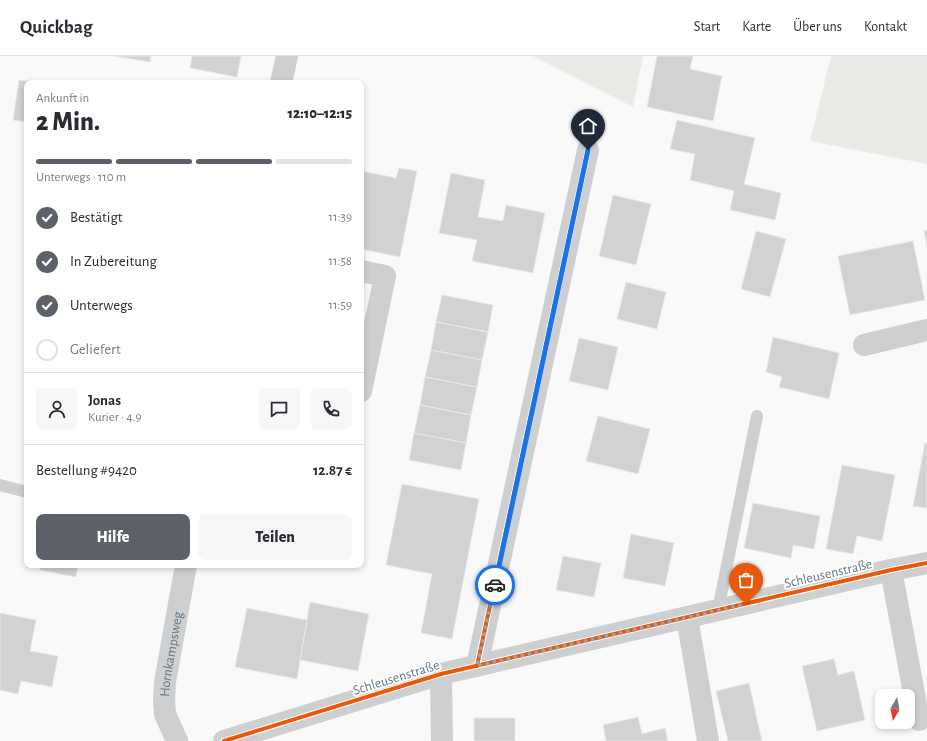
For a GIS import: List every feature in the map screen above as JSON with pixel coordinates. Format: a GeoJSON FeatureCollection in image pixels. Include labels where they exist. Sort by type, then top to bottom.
{"type":"FeatureCollection","features":[{"type":"Feature","properties":{"kind":"street"},"geometry":{"type":"LineString","coordinates":[[282,80],[286,56]]}},
{"type":"Feature","properties":{"kind":"street"},"geometry":{"type":"LineString","coordinates":[[477,666],[588,150]]}},
{"type":"Feature","properties":{"kind":"street"},"geometry":{"type":"LineString","coordinates":[[364,272],[385,276],[364,377]]}},
{"type":"Feature","properties":{"kind":"street"},"geometry":{"type":"LineString","coordinates":[[864,345],[927,330]]}},
{"type":"Feature","properties":{"kind":"street","name":"Schleusenstraße"},"geometry":{"type":"LineString","coordinates":[[224,741],[441,674],[927,563]]}},
{"type":"Feature","properties":{"kind":"street","name":"Hornkampsweg"},"geometry":{"type":"LineString","coordinates":[[177,741],[165,714],[164,699],[165,682],[185,568]]}},
{"type":"Feature","properties":{"kind":"street","name":"Schleusenstraße"},"geometry":{"type":"LineString","coordinates":[[891,570],[919,720]]}},
{"type":"Feature","properties":{"kind":"street"},"geometry":{"type":"LineString","coordinates":[[687,617],[708,741]]}},
{"type":"Feature","properties":{"kind":"street"},"geometry":{"type":"LineString","coordinates":[[441,674],[442,741]]}},
{"type":"Feature","properties":{"kind":"lane"},"geometry":{"type":"LineString","coordinates":[[718,610],[757,416]]}},
{"type":"Feature","properties":{"kind":"lane"},"geometry":{"type":"LineString","coordinates":[[0,485],[24,491]]}},
{"type":"Feature","properties":{"kind":"shaded area"},"geometry":{"type":"Polygon","coordinates":[[[533,56],[643,56],[633,107],[533,56]]]}},
{"type":"Feature","properties":{"kind":"shaded area"},"geometry":{"type":"Polygon","coordinates":[[[831,56],[927,56],[927,164],[810,141],[831,56]]]}},
{"type":"Feature","properties":{"kind":"building"},"geometry":{"type":"Polygon","coordinates":[[[114,56],[151,56],[150,62],[114,56]]]}},
{"type":"Feature","properties":{"kind":"building"},"geometry":{"type":"Polygon","coordinates":[[[192,56],[241,56],[237,77],[190,68],[192,56]]]}},
{"type":"Feature","properties":{"kind":"building"},"geometry":{"type":"Polygon","coordinates":[[[657,56],[693,56],[690,69],[722,76],[713,121],[647,107],[657,56]]]}},
{"type":"Feature","properties":{"kind":"building"},"geometry":{"type":"Polygon","coordinates":[[[19,80],[24,81],[24,122],[13,120],[19,80]]]}},
{"type":"Feature","properties":{"kind":"building"},"geometry":{"type":"Polygon","coordinates":[[[677,120],[755,138],[744,184],[781,193],[775,220],[730,210],[734,191],[690,180],[695,154],[670,149],[677,120]]]}},
{"type":"Feature","properties":{"kind":"building"},"geometry":{"type":"Polygon","coordinates":[[[399,168],[417,171],[400,257],[364,250],[364,172],[396,178],[399,168]]]}},
{"type":"Feature","properties":{"kind":"building"},"geometry":{"type":"Polygon","coordinates":[[[451,173],[485,180],[478,217],[503,221],[506,205],[545,213],[533,273],[472,261],[477,240],[439,233],[451,173]]]}},
{"type":"Feature","properties":{"kind":"building"},"geometry":{"type":"Polygon","coordinates":[[[613,195],[651,204],[636,265],[599,256],[613,195]]]}},
{"type":"Feature","properties":{"kind":"building"},"geometry":{"type":"Polygon","coordinates":[[[927,230],[927,247],[924,231],[927,230]]]}},
{"type":"Feature","properties":{"kind":"building"},"geometry":{"type":"Polygon","coordinates":[[[756,231],[786,239],[770,297],[741,289],[756,231]]]}},
{"type":"Feature","properties":{"kind":"building"},"geometry":{"type":"Polygon","coordinates":[[[913,241],[925,300],[850,315],[838,256],[913,241]]]}},
{"type":"Feature","properties":{"kind":"building"},"geometry":{"type":"Polygon","coordinates":[[[626,282],[666,292],[657,329],[617,319],[626,282]]]}},
{"type":"Feature","properties":{"kind":"building"},"geometry":{"type":"Polygon","coordinates":[[[442,295],[493,305],[488,332],[436,322],[442,295]]]}},
{"type":"Feature","properties":{"kind":"building"},"geometry":{"type":"Polygon","coordinates":[[[436,322],[488,332],[482,360],[431,350],[436,322]]]}},
{"type":"Feature","properties":{"kind":"building"},"geometry":{"type":"Polygon","coordinates":[[[773,337],[839,353],[829,399],[779,387],[782,377],[766,372],[773,337]]]}},
{"type":"Feature","properties":{"kind":"building"},"geometry":{"type":"Polygon","coordinates":[[[579,338],[618,347],[608,390],[569,381],[579,338]]]}},
{"type":"Feature","properties":{"kind":"building"},"geometry":{"type":"Polygon","coordinates":[[[431,350],[482,360],[477,387],[425,377],[431,350]]]}},
{"type":"Feature","properties":{"kind":"building"},"geometry":{"type":"Polygon","coordinates":[[[425,377],[477,387],[471,415],[420,405],[425,377]]]}},
{"type":"Feature","properties":{"kind":"building"},"geometry":{"type":"Polygon","coordinates":[[[420,405],[471,415],[466,443],[414,433],[420,405]]]}},
{"type":"Feature","properties":{"kind":"building"},"geometry":{"type":"Polygon","coordinates":[[[598,416],[650,429],[638,474],[586,461],[598,416]]]}},
{"type":"Feature","properties":{"kind":"building"},"geometry":{"type":"Polygon","coordinates":[[[414,433],[466,443],[461,470],[409,460],[414,433]]]}},
{"type":"Feature","properties":{"kind":"building"},"geometry":{"type":"Polygon","coordinates":[[[925,443],[927,443],[927,508],[913,506],[925,443]]]}},
{"type":"Feature","properties":{"kind":"building"},"geometry":{"type":"Polygon","coordinates":[[[842,465],[895,475],[882,541],[857,536],[853,554],[826,549],[842,465]]]}},
{"type":"Feature","properties":{"kind":"building"},"geometry":{"type":"Polygon","coordinates":[[[402,484],[479,499],[452,639],[421,633],[432,574],[386,565],[402,484]]]}},
{"type":"Feature","properties":{"kind":"building"},"geometry":{"type":"Polygon","coordinates":[[[753,503],[820,516],[814,549],[793,545],[791,558],[744,548],[753,503]]]}},
{"type":"Feature","properties":{"kind":"building"},"geometry":{"type":"Polygon","coordinates":[[[631,534],[674,543],[665,586],[623,578],[631,534]]]}},
{"type":"Feature","properties":{"kind":"building"},"geometry":{"type":"Polygon","coordinates":[[[563,556],[601,563],[594,597],[556,590],[563,556]]]}},
{"type":"Feature","properties":{"kind":"building"},"geometry":{"type":"Polygon","coordinates":[[[40,568],[78,568],[76,577],[40,570],[40,568]]]}},
{"type":"Feature","properties":{"kind":"building"},"geometry":{"type":"Polygon","coordinates":[[[310,602],[369,614],[358,671],[300,660],[310,602]]]}},
{"type":"Feature","properties":{"kind":"building"},"geometry":{"type":"Polygon","coordinates":[[[247,608],[307,620],[297,679],[235,667],[247,608]]]}},
{"type":"Feature","properties":{"kind":"building"},"geometry":{"type":"Polygon","coordinates":[[[0,613],[36,620],[30,651],[58,656],[52,687],[21,681],[18,694],[0,690],[0,613]]]}},
{"type":"Feature","properties":{"kind":"building"},"geometry":{"type":"Polygon","coordinates":[[[834,659],[838,675],[854,671],[865,720],[817,731],[802,666],[834,659]]]}},
{"type":"Feature","properties":{"kind":"building"},"geometry":{"type":"Polygon","coordinates":[[[749,683],[762,741],[728,741],[716,691],[749,683]]]}},
{"type":"Feature","properties":{"kind":"building"},"geometry":{"type":"Polygon","coordinates":[[[638,717],[642,734],[665,728],[668,741],[606,741],[603,725],[638,717]]]}},
{"type":"Feature","properties":{"kind":"building"},"geometry":{"type":"Polygon","coordinates":[[[474,718],[515,718],[515,741],[474,741],[474,718]]]}},
{"type":"Feature","properties":{"kind":"cycle path"},"geometry":{"type":"LineString","coordinates":[[477,666],[588,150]]}},
{"type":"Feature","properties":{"kind":"cycle path"},"geometry":{"type":"LineString","coordinates":[[224,741],[441,674],[927,563]]}},
{"type":"Feature","properties":{"kind":"way so far"},"geometry":{"type":"LineString","coordinates":[[495,585],[477,666],[746,604]]}},
{"type":"Feature","properties":{"kind":"route"},"geometry":{"type":"LineString","coordinates":[[495,585],[588,150]]}}]}
